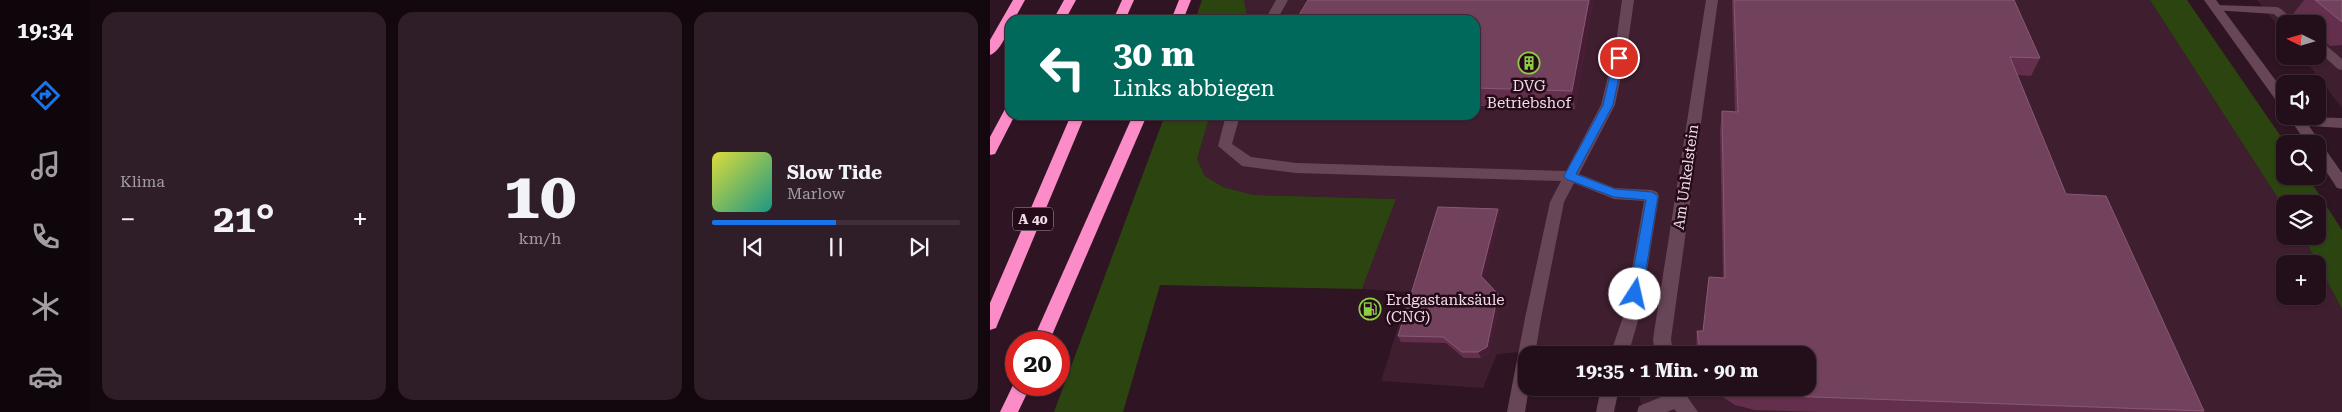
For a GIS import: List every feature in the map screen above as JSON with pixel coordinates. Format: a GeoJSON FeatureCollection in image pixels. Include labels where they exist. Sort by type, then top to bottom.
{"type":"FeatureCollection","features":[{"type":"Feature","properties":{"kind":"highway"},"geometry":{"type":"LineString","coordinates":[[1010,15],[1019,0]]}},
{"type":"Feature","properties":{"kind":"highway"},"geometry":{"type":"LineString","coordinates":[[1062,15],[1070,0]]}},
{"type":"Feature","properties":{"kind":"highway"},"geometry":{"type":"LineString","coordinates":[[1121,15],[1128,0]]}},
{"type":"Feature","properties":{"kind":"highway"},"geometry":{"type":"LineString","coordinates":[[1179,15],[1185,0]]}},
{"type":"Feature","properties":{"kind":"highway"},"geometry":{"type":"LineString","coordinates":[[990,51],[1005,25]]}},
{"type":"Feature","properties":{"kind":"highway"},"geometry":{"type":"LineString","coordinates":[[990,150],[1006,120]]}},
{"type":"Feature","properties":{"kind":"highway","name":"A 40"},"geometry":{"type":"LineString","coordinates":[[990,323],[1076,120]]}},
{"type":"Feature","properties":{"kind":"highway"},"geometry":{"type":"LineString","coordinates":[[1045,331],[1138,120]]}},
{"type":"Feature","properties":{"kind":"highway"},"geometry":{"type":"LineString","coordinates":[[1010,412],[1017,396]]}},
{"type":"Feature","properties":{"kind":"street"},"geometry":{"type":"LineString","coordinates":[[1274,15],[1282,0]]}},
{"type":"Feature","properties":{"kind":"street"},"geometry":{"type":"LineString","coordinates":[[1528,346],[1556,202],[1608,105],[1622,43],[1628,0]]}},
{"type":"Feature","properties":{"kind":"street","name":"Am Unkelstein"},"geometry":{"type":"LineString","coordinates":[[1663,346],[1662,339],[1712,0]]}},
{"type":"Feature","properties":{"kind":"street"},"geometry":{"type":"LineString","coordinates":[[2213,4],[2277,11],[2282,15]]}},
{"type":"Feature","properties":{"kind":"street"},"geometry":{"type":"LineString","coordinates":[[2213,4],[2276,91]]}},
{"type":"Feature","properties":{"kind":"street"},"geometry":{"type":"LineString","coordinates":[[2326,52],[2342,66]]}},
{"type":"Feature","properties":{"kind":"street"},"geometry":{"type":"LineString","coordinates":[[1232,120],[1226,146],[1247,162],[1296,168],[1570,176],[1614,193],[1652,196],[1632,314],[1622,346]]}},
{"type":"Feature","properties":{"kind":"street"},"geometry":{"type":"LineString","coordinates":[[2326,122],[2342,123]]}},
{"type":"Feature","properties":{"kind":"street"},"geometry":{"type":"LineString","coordinates":[[2326,161],[2342,184]]}},
{"type":"Feature","properties":{"kind":"street"},"geometry":{"type":"LineString","coordinates":[[1516,412],[1519,396]]}},
{"type":"Feature","properties":{"kind":"street"},"geometry":{"type":"LineString","coordinates":[[1605,412],[1608,396]]}},
{"type":"Feature","properties":{"kind":"street"},"geometry":{"type":"LineString","coordinates":[[1646,412],[1679,399]]}},
{"type":"Feature","properties":{"kind":"shaded area"},"geometry":{"type":"Polygon","coordinates":[[[1244,0],[2150,0],[2276,195],[2276,245],[2308,245],[2313,255],[2276,255],[2276,305],[2326,305],[2326,279],[2342,309],[2342,412],[1643,412],[1639,396],[1816,396],[1816,346],[1518,346],[1518,352],[1497,354],[1483,388],[1381,381],[1409,292],[1362,289],[1396,199],[1253,195],[1223,187],[1205,176],[1197,159],[1209,120],[1480,120],[1480,15],[1247,15],[1244,0]]]}},
{"type":"Feature","properties":{"kind":"shaded area"},"geometry":{"type":"Polygon","coordinates":[[[2257,0],[2342,0],[2342,108],[2326,87],[2326,75],[2317,75],[2309,65],[2326,65],[2326,15],[2276,15],[2276,24],[2257,0]]]}},
{"type":"Feature","properties":{"kind":"green space"},"geometry":{"type":"Polygon","coordinates":[[[1202,0],[1244,0],[1247,15],[1197,15],[1202,0]]]}},
{"type":"Feature","properties":{"kind":"green space"},"geometry":{"type":"Polygon","coordinates":[[[2150,0],[2187,0],[2280,135],[2276,135],[2276,185],[2313,185],[2319,195],[2276,195],[2150,0]]]}},
{"type":"Feature","properties":{"kind":"green space"},"geometry":{"type":"Polygon","coordinates":[[[1163,120],[1209,120],[1197,159],[1205,176],[1223,187],[1253,195],[1396,199],[1362,289],[1160,285],[1123,412],[1054,412],[1060,396],[1070,396],[1070,369],[1163,120]]]}},
{"type":"Feature","properties":{"kind":"green space"},"geometry":{"type":"Polygon","coordinates":[[[2326,205],[2342,230],[2342,309],[2326,279],[2326,255],[2313,255],[2308,245],[2326,245],[2326,205]]]}},
{"type":"Feature","properties":{"kind":"building","name":"DVG Betriebshof"},"geometry":{"type":"Polygon","coordinates":[[[1308,0],[1589,0],[1572,91],[1480,88],[1480,15],[1299,15],[1308,0]]]}},
{"type":"Feature","properties":{"kind":"building"},"geometry":{"type":"Polygon","coordinates":[[[1734,0],[2014,0],[2040,58],[2010,57],[2066,194],[2106,196],[2204,411],[1786,396],[1816,396],[1816,346],[1699,346],[1697,331],[1703,331],[1709,277],[1725,278],[1722,111],[1738,112],[1734,0]]]}},
{"type":"Feature","properties":{"kind":"building"},"geometry":{"type":"Polygon","coordinates":[[[2315,0],[2342,0],[2342,22],[2315,0]]]}},
{"type":"Feature","properties":{"kind":"building"},"geometry":{"type":"Polygon","coordinates":[[[1438,207],[1498,209],[1481,276],[1498,294],[1487,347],[1478,352],[1462,352],[1443,337],[1398,336],[1438,207]]]}},
{"type":"Feature","properties":{"kind":"place","name":"DVG Betriebshof"},"geometry":{"type":"Point","coordinates":[1529,63]}},
{"type":"Feature","properties":{"kind":"place","name":"Erdgastanksäule (CNG)"},"geometry":{"type":"Point","coordinates":[1370,309]}},
{"type":"Feature","properties":{"kind":"route"},"geometry":{"type":"LineString","coordinates":[[1619,58],[1608,105],[1570,176],[1614,193],[1652,196],[1635,294]]}}]}
